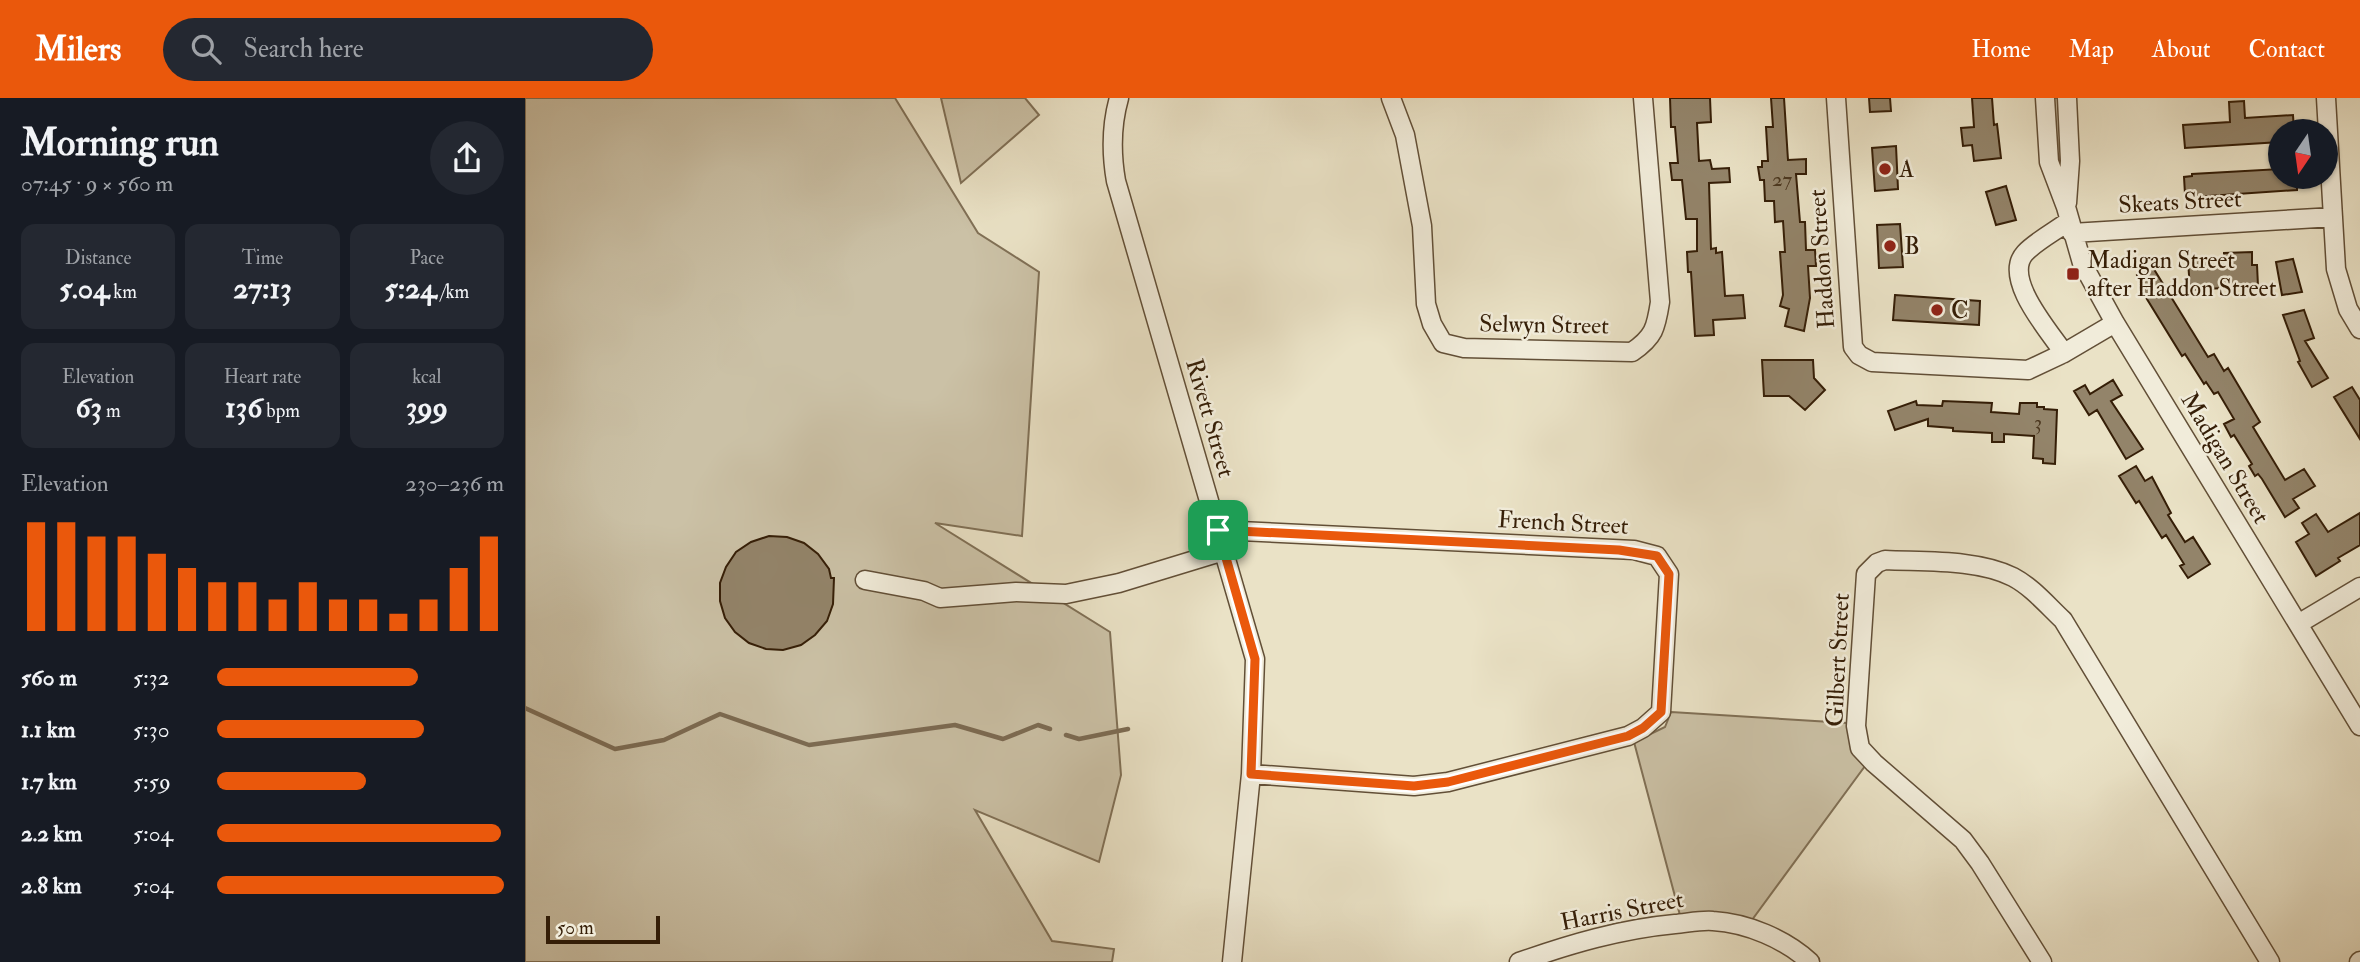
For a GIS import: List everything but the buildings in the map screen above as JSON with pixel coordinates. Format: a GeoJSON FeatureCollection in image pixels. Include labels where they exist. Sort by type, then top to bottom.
{"type":"FeatureCollection","features":[{"type":"Feature","properties":{"kind":"street","name":"Rivett Street"},"geometry":{"type":"LineString","coordinates":[[1119,98],[1112,127],[1111,152],[1116,181],[1255,659],[1251,774],[1231,962]]}},
{"type":"Feature","properties":{"kind":"street","name":"Selwyn Street"},"geometry":{"type":"LineString","coordinates":[[1391,98],[1405,135],[1422,226],[1426,304],[1443,343],[1464,348],[1632,352],[1647,341],[1657,325],[1660,302],[1643,98]]}},
{"type":"Feature","properties":{"kind":"street","name":"Haddon Street"},"geometry":{"type":"LineString","coordinates":[[1836,98],[1853,347],[1859,355],[1872,362],[2028,370],[2064,353],[2115,323]]}},
{"type":"Feature","properties":{"kind":"street","name":"Madigan Street"},"geometry":{"type":"LineString","coordinates":[[2045,98],[2049,162],[2082,263],[2115,323],[2360,726]]}},
{"type":"Feature","properties":{"kind":"street","name":"Madigan Street"},"geometry":{"type":"LineString","coordinates":[[2067,98],[2069,220]]}},
{"type":"Feature","properties":{"kind":"street"},"geometry":{"type":"LineString","coordinates":[[2326,98],[2336,269],[2348,309],[2360,329]]}},
{"type":"Feature","properties":{"kind":"street","name":"Skeats Street"},"geometry":{"type":"LineString","coordinates":[[2069,220],[2333,217]]}},
{"type":"Feature","properties":{"kind":"street"},"geometry":{"type":"LineString","coordinates":[[2064,353],[2025,293],[2018,275],[2024,253],[2069,220]]}},
{"type":"Feature","properties":{"kind":"street","name":"French Street"},"geometry":{"type":"LineString","coordinates":[[1218,530],[1634,550],[1657,556],[1669,574],[1661,712],[1643,728],[1628,736],[1448,782],[1414,786],[1251,774]]}},
{"type":"Feature","properties":{"kind":"street"},"geometry":{"type":"LineString","coordinates":[[865,580],[924,591],[940,597],[1016,592],[1066,594],[1119,583],[1224,551]]}},
{"type":"Feature","properties":{"kind":"street","name":"Gilbert Street"},"geometry":{"type":"LineString","coordinates":[[2042,962],[1963,840],[1874,764],[1860,748],[1856,726],[1866,574],[1877,563],[1885,560],[1980,566],[2013,577],[2035,593],[2063,620],[2270,962]]}},
{"type":"Feature","properties":{"kind":"street"},"geometry":{"type":"LineString","coordinates":[[2298,624],[2360,587]]}},
{"type":"Feature","properties":{"kind":"street","name":"Harris Street"},"geometry":{"type":"LineString","coordinates":[[1519,962],[1574,942],[1655,926],[1713,920],[1771,936],[1790,945],[1811,962]]}},
{"type":"Feature","properties":{"kind":"shaded area"},"geometry":{"type":"Polygon","coordinates":[[[525,98],[895,98],[978,233],[1039,272],[1022,536],[935,523],[1110,632],[1121,775],[1099,862],[975,810],[1052,941],[1114,949],[1112,962],[525,962],[525,98]]]}},
{"type":"Feature","properties":{"kind":"shaded area"},"geometry":{"type":"Polygon","coordinates":[[[941,98],[1025,98],[1039,115],[961,183],[941,98]]]}},
{"type":"Feature","properties":{"kind":"shaded area"},"geometry":{"type":"Polygon","coordinates":[[[2048,98],[2060,98],[2065,168],[2058,169],[2048,98]]]}},
{"type":"Feature","properties":{"kind":"shaded area"},"geometry":{"type":"Polygon","coordinates":[[[1671,712],[1847,723],[1853,748],[1865,766],[1749,924],[1681,919],[1634,742],[1665,727],[1671,712]]]}},
{"type":"Feature","properties":{"kind":"waterway"},"geometry":{"type":"LineString","coordinates":[[525,708],[615,749],[664,740],[720,714],[809,745],[955,725],[1003,739],[1038,725],[1050,729]]}},
{"type":"Feature","properties":{"kind":"waterway"},"geometry":{"type":"LineString","coordinates":[[1066,735],[1079,739],[1128,729]]}},
{"type":"Feature","properties":{"kind":"place","name":"A"},"geometry":{"type":"Point","coordinates":[1885,169]}},
{"type":"Feature","properties":{"kind":"place","name":"B"},"geometry":{"type":"Point","coordinates":[1890,246]}},
{"type":"Feature","properties":{"kind":"place","name":"Madigan Street after Haddon Street"},"geometry":{"type":"Point","coordinates":[2073,274]}},
{"type":"Feature","properties":{"kind":"place","name":"C"},"geometry":{"type":"Point","coordinates":[1937,310]}},
{"type":"Feature","properties":{"kind":"route"},"geometry":{"type":"LineString","coordinates":[[1218,530],[1634,550],[1657,556],[1669,574],[1661,712],[1643,728],[1628,736],[1448,782],[1414,786],[1251,774],[1255,659],[1218,530]]}}]}
